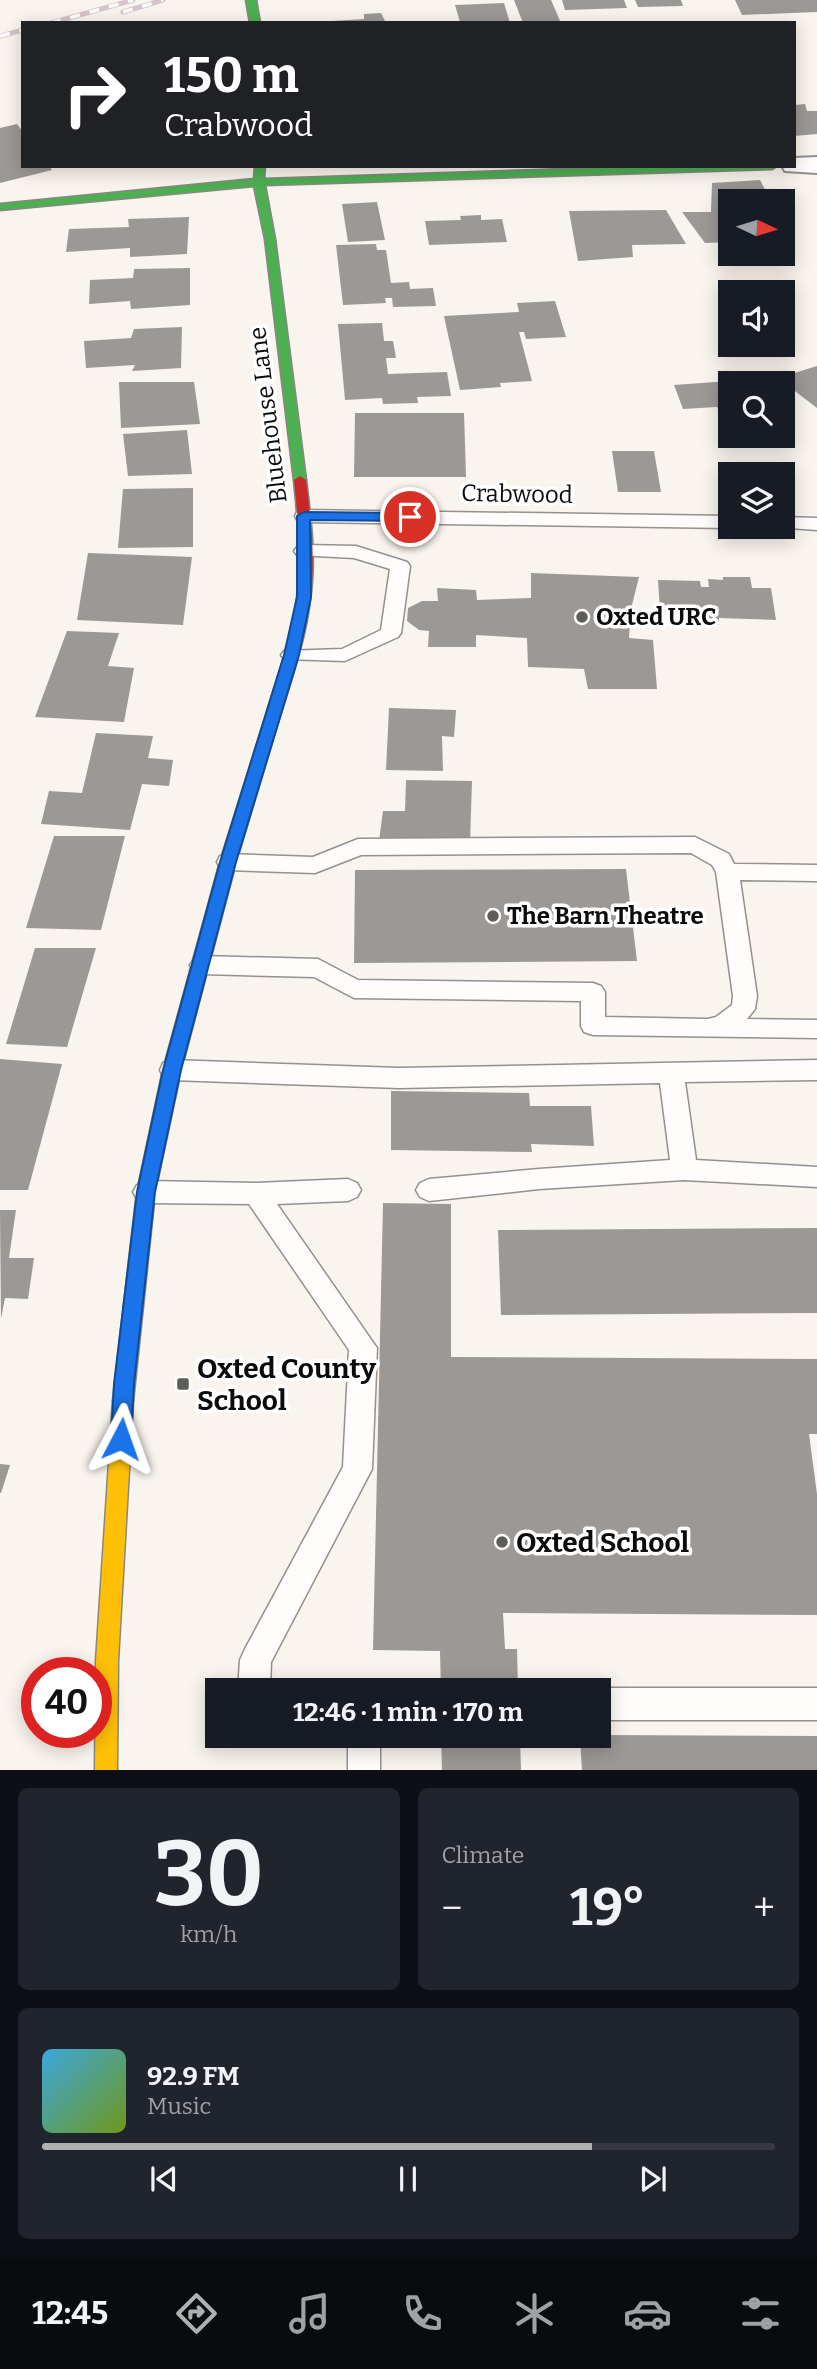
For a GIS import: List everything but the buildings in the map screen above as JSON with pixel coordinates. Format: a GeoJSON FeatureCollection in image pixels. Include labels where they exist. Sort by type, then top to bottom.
{"type":"FeatureCollection","features":[{"type":"Feature","properties":{"kind":"street"},"geometry":{"type":"LineString","coordinates":[[251,0],[255,21]]}},
{"type":"Feature","properties":{"kind":"street"},"geometry":{"type":"LineString","coordinates":[[796,166],[817,165]]}},
{"type":"Feature","properties":{"kind":"street"},"geometry":{"type":"LineString","coordinates":[[0,207],[259,174],[644,168]]}},
{"type":"Feature","properties":{"kind":"street","name":"Bluehouse Lane"},"geometry":{"type":"LineString","coordinates":[[106,1770],[107,1661],[124,1384],[146,1192],[172,1070],[228,862],[292,655],[304,597],[304,516],[270,239],[259,174]]}},
{"type":"Feature","properties":{"kind":"lane","name":"Crabwood"},"geometry":{"type":"LineString","coordinates":[[304,516],[718,522]]}},
{"type":"Feature","properties":{"kind":"lane"},"geometry":{"type":"LineString","coordinates":[[795,523],[817,524]]}},
{"type":"Feature","properties":{"kind":"lane"},"geometry":{"type":"LineString","coordinates":[[292,655],[345,655],[391,632],[400,566],[356,552],[303,551]]}},
{"type":"Feature","properties":{"kind":"lane"},"geometry":{"type":"LineString","coordinates":[[228,862],[315,865],[358,847],[695,845],[721,859],[727,873],[745,996],[743,1009],[724,1024],[708,1028]]}},
{"type":"Feature","properties":{"kind":"lane"},"geometry":{"type":"LineString","coordinates":[[727,873],[817,873]]}},
{"type":"Feature","properties":{"kind":"lane"},"geometry":{"type":"LineString","coordinates":[[202,965],[318,968],[354,989],[593,992],[593,1027],[817,1029]]}},
{"type":"Feature","properties":{"kind":"lane"},"geometry":{"type":"LineString","coordinates":[[172,1070],[399,1078],[672,1075],[817,1070]]}},
{"type":"Feature","properties":{"kind":"lane"},"geometry":{"type":"LineString","coordinates":[[672,1075],[684,1170]]}},
{"type":"Feature","properties":{"kind":"lane"},"geometry":{"type":"LineString","coordinates":[[429,1190],[540,1179],[684,1170],[817,1177]]}},
{"type":"Feature","properties":{"kind":"lane"},"geometry":{"type":"LineString","coordinates":[[146,1192],[256,1194],[348,1191]]}},
{"type":"Feature","properties":{"kind":"lane"},"geometry":{"type":"LineString","coordinates":[[255,1678],[256,1660],[357,1469],[363,1348],[256,1194]]}},
{"type":"Feature","properties":{"kind":"lane"},"geometry":{"type":"LineString","coordinates":[[611,1704],[817,1704]]}},
{"type":"Feature","properties":{"kind":"lane"},"geometry":{"type":"LineString","coordinates":[[364,1770],[365,1748]]}},
{"type":"Feature","properties":{"kind":"railway"},"geometry":{"type":"LineString","coordinates":[[58,21],[133,0]]}},
{"type":"Feature","properties":{"kind":"railway"},"geometry":{"type":"LineString","coordinates":[[123,12],[163,0]]}},
{"type":"Feature","properties":{"kind":"railway"},"geometry":{"type":"LineString","coordinates":[[0,36],[21,31]]}},
{"type":"Feature","properties":{"kind":"traffic: fast"},"geometry":{"type":"LineString","coordinates":[[251,0],[255,21]]}},
{"type":"Feature","properties":{"kind":"traffic: fast"},"geometry":{"type":"LineString","coordinates":[[260,168],[259,182],[270,239],[300,480]]}},
{"type":"Feature","properties":{"kind":"traffic: fast"},"geometry":{"type":"LineString","coordinates":[[0,207],[259,182],[708,168]]}},
{"type":"Feature","properties":{"kind":"traffic: fast"},"geometry":{"type":"LineString","coordinates":[[123,1401],[146,1192],[172,1070],[228,862],[271,722]]}},
{"type":"Feature","properties":{"kind":"traffic: slow"},"geometry":{"type":"LineString","coordinates":[[106,1770],[107,1661],[123,1401]]}},
{"type":"Feature","properties":{"kind":"traffic: jam"},"geometry":{"type":"LineString","coordinates":[[271,722],[295,644],[304,597],[306,553],[300,480]]}},
{"type":"Feature","properties":{"kind":"place","name":"Oxted URC"},"geometry":{"type":"Point","coordinates":[582,617]}},
{"type":"Feature","properties":{"kind":"place","name":"The Barn Theatre"},"geometry":{"type":"Point","coordinates":[493,916]}},
{"type":"Feature","properties":{"kind":"place","name":"Oxted County School"},"geometry":{"type":"Point","coordinates":[183,1384]}},
{"type":"Feature","properties":{"kind":"place","name":"Oxted School"},"geometry":{"type":"Point","coordinates":[502,1542]}},
{"type":"Feature","properties":{"kind":"route"},"geometry":{"type":"LineString","coordinates":[[121,1439],[124,1384],[146,1192],[172,1070],[228,862],[292,655],[304,597],[304,516],[410,517]]}}]}
